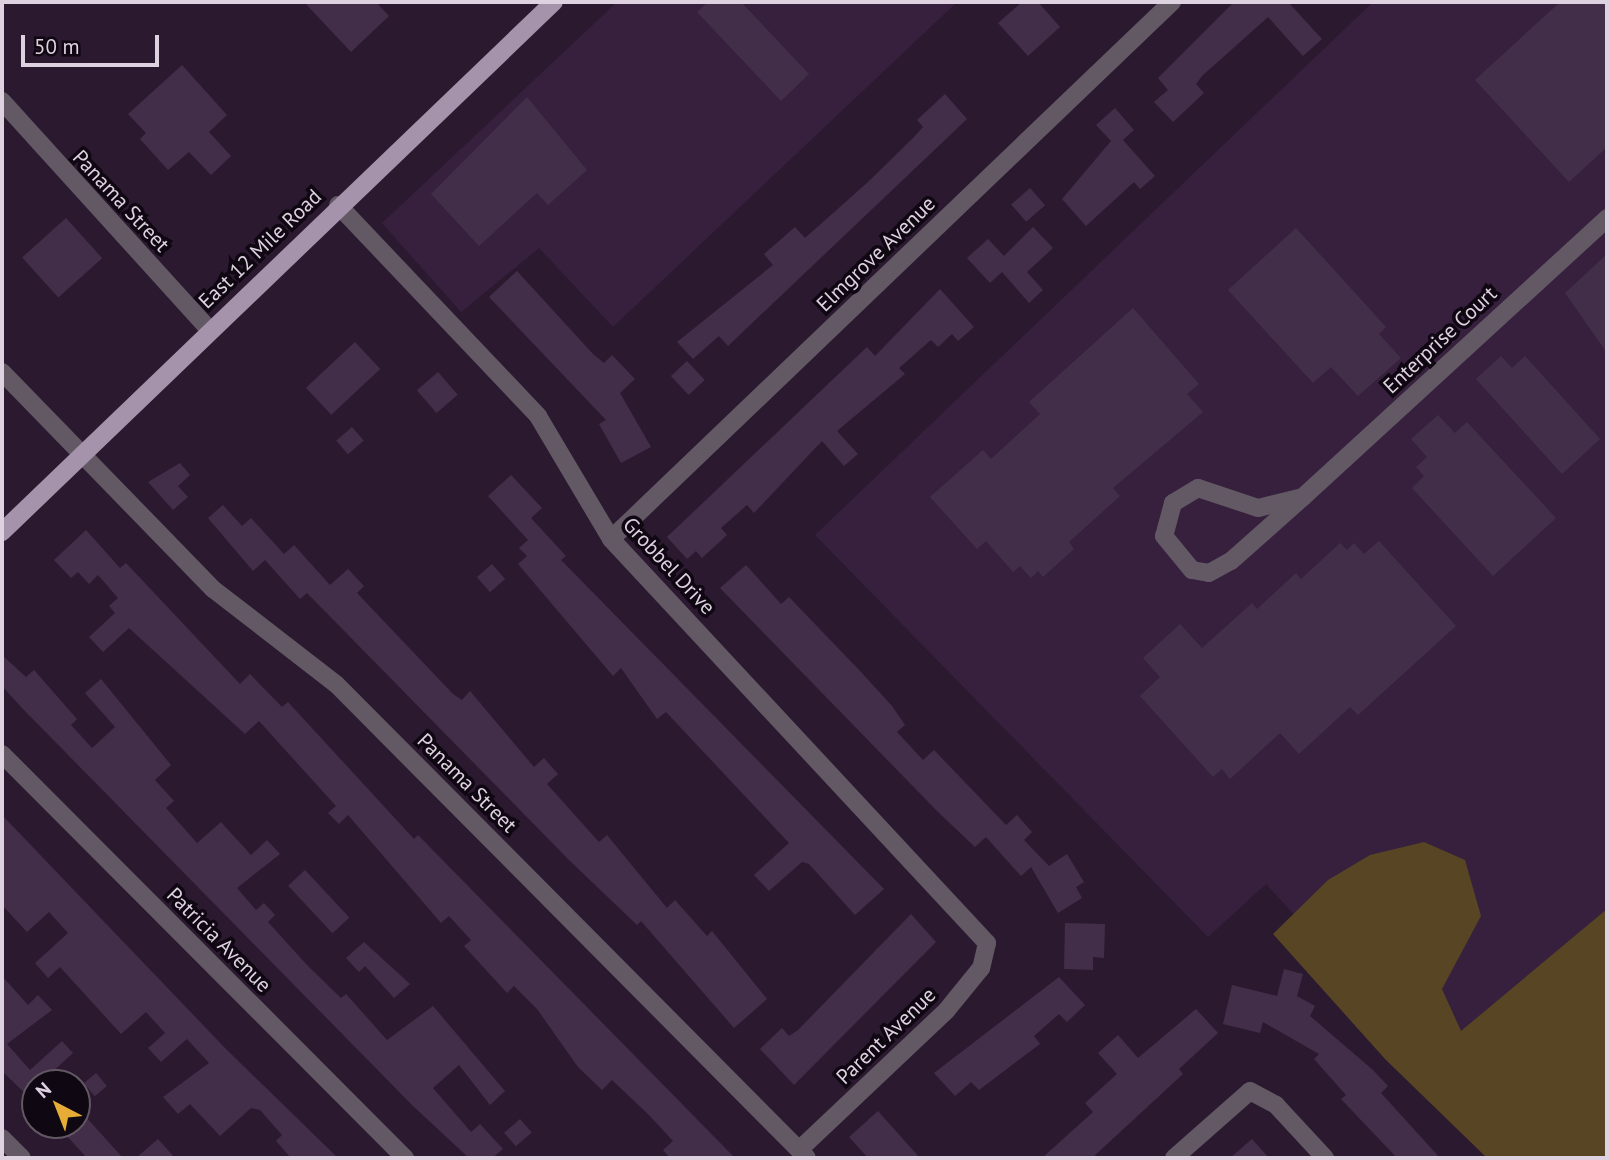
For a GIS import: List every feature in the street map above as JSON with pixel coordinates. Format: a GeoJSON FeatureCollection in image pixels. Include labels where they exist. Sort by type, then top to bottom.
{"type":"FeatureCollection","features":[{"type":"Feature","properties":{"kind":"main road","name":"East 12 Mile Road"},"geometry":{"type":"LineString","coordinates":[[2,532],[338,205],[554,2]]}},
{"type":"Feature","properties":{"kind":"street","name":"Elmgrove Avenue"},"geometry":{"type":"LineString","coordinates":[[611,539],[1172,2]]}},
{"type":"Feature","properties":{"kind":"street","name":"Panama Street"},"geometry":{"type":"LineString","coordinates":[[2,101],[210,330]]}},
{"type":"Feature","properties":{"kind":"street","name":"Grobbel Drive"},"geometry":{"type":"LineString","coordinates":[[338,205],[538,416],[611,539],[987,943]]}},
{"type":"Feature","properties":{"kind":"street","name":"Enterprise Court"},"geometry":{"type":"LineString","coordinates":[[1303,497],[1258,508],[1198,488],[1172,503],[1164,536],[1184,565],[1209,573],[1231,561],[1303,497],[1607,218]]}},
{"type":"Feature","properties":{"kind":"street","name":"Panama Street"},"geometry":{"type":"LineString","coordinates":[[2,372],[213,589],[336,684],[803,1154]]}},
{"type":"Feature","properties":{"kind":"street","name":"Patricia Avenue"},"geometry":{"type":"LineString","coordinates":[[2,754],[405,1158]]}},
{"type":"Feature","properties":{"kind":"street","name":"Parent Avenue"},"geometry":{"type":"LineString","coordinates":[[803,1154],[962,993],[981,968],[987,943]]}},
{"type":"Feature","properties":{"kind":"street"},"geometry":{"type":"LineString","coordinates":[[1174,1158],[1250,1091],[1276,1105],[1325,1158]]}},
{"type":"Feature","properties":{"kind":"street"},"geometry":{"type":"LineString","coordinates":[[2,1138],[22,1158]]}},
{"type":"Feature","properties":{"kind":"shaded area"},"geometry":{"type":"Polygon","coordinates":[[[617,2],[957,2],[613,327],[539,248],[461,312],[382,223],[617,2]]]}},
{"type":"Feature","properties":{"kind":"shaded area"},"geometry":{"type":"Polygon","coordinates":[[[1373,2],[1607,2],[1607,926],[1443,1077],[1266,884],[1208,937],[815,535],[1373,2]]]}},
{"type":"Feature","properties":{"kind":"shaded area"},"geometry":{"type":"Polygon","coordinates":[[[1424,842],[1465,860],[1481,916],[1442,989],[1461,1031],[1607,909],[1607,1158],[1487,1158],[1385,1059],[1273,934],[1328,880],[1370,855],[1424,842]]]}},
{"type":"Feature","properties":{"kind":"building"},"geometry":{"type":"Polygon","coordinates":[[[304,2],[376,2],[389,16],[351,52],[304,2]]]}},
{"type":"Feature","properties":{"kind":"building"},"geometry":{"type":"Polygon","coordinates":[[[708,2],[741,2],[809,74],[781,101],[697,12],[708,2]]]}},
{"type":"Feature","properties":{"kind":"building"},"geometry":{"type":"Polygon","coordinates":[[[1022,2],[1038,2],[1060,27],[1028,56],[998,23],[1022,2]]]}},
{"type":"Feature","properties":{"kind":"building"},"geometry":{"type":"Polygon","coordinates":[[[1234,2],[1288,2],[1322,39],[1303,56],[1268,17],[1202,76],[1196,84],[1204,93],[1173,122],[1154,102],[1168,90],[1158,78],[1234,2]]]}},
{"type":"Feature","properties":{"kind":"building"},"geometry":{"type":"Polygon","coordinates":[[[1560,2],[1607,2],[1607,147],[1569,182],[1475,80],[1560,2]]]}},
{"type":"Feature","properties":{"kind":"building"},"geometry":{"type":"Polygon","coordinates":[[[182,65],[227,115],[209,132],[231,156],[211,175],[189,152],[168,170],[140,139],[146,133],[128,114],[182,65]]]}},
{"type":"Feature","properties":{"kind":"building"},"geometry":{"type":"Polygon","coordinates":[[[945,94],[967,119],[728,346],[719,336],[693,359],[677,342],[773,265],[764,254],[795,227],[805,238],[868,182],[923,127],[917,120],[945,94]]]}},
{"type":"Feature","properties":{"kind":"building"},"geometry":{"type":"Polygon","coordinates":[[[527,97],[587,170],[548,205],[537,193],[479,246],[431,194],[527,97]]]}},
{"type":"Feature","properties":{"kind":"building"},"geometry":{"type":"Polygon","coordinates":[[[1115,108],[1134,130],[1123,140],[1155,176],[1140,189],[1134,182],[1086,226],[1062,199],[1111,141],[1096,125],[1115,108]]]}},
{"type":"Feature","properties":{"kind":"building"},"geometry":{"type":"Polygon","coordinates":[[[1030,188],[1045,205],[1026,222],[1011,204],[1030,188]]]}},
{"type":"Feature","properties":{"kind":"building"},"geometry":{"type":"Polygon","coordinates":[[[66,218],[102,258],[58,298],[22,257],[66,218]]]}},
{"type":"Feature","properties":{"kind":"building"},"geometry":{"type":"Polygon","coordinates":[[[1033,227],[1053,248],[1027,272],[1043,290],[1029,303],[1002,272],[990,283],[967,258],[988,239],[1004,256],[1033,227]]]}},
{"type":"Feature","properties":{"kind":"building"},"geometry":{"type":"Polygon","coordinates":[[[1296,228],[1386,327],[1379,334],[1401,358],[1358,396],[1331,367],[1313,383],[1228,290],[1296,228]]]}},
{"type":"Feature","properties":{"kind":"building"},"geometry":{"type":"Polygon","coordinates":[[[1607,254],[1607,353],[1565,293],[1607,254]]]}},
{"type":"Feature","properties":{"kind":"building"},"geometry":{"type":"Polygon","coordinates":[[[517,271],[593,354],[604,363],[612,355],[635,379],[620,393],[651,447],[621,463],[599,424],[606,420],[489,297],[517,271]]]}},
{"type":"Feature","properties":{"kind":"building"},"geometry":{"type":"Polygon","coordinates":[[[940,289],[974,327],[958,341],[952,334],[938,347],[931,340],[899,368],[905,374],[837,431],[858,454],[844,466],[822,441],[754,513],[747,505],[721,528],[727,535],[702,558],[696,551],[687,559],[667,537],[867,347],[875,356],[940,289]]]}},
{"type":"Feature","properties":{"kind":"building"},"geometry":{"type":"Polygon","coordinates":[[[1133,308],[1199,384],[1187,394],[1203,412],[1113,488],[1120,496],[1069,542],[1074,549],[1043,577],[1038,571],[1031,578],[1020,566],[1013,572],[986,541],[977,549],[930,497],[983,450],[991,459],[1040,414],[1029,402],[1133,308]]]}},
{"type":"Feature","properties":{"kind":"building"},"geometry":{"type":"Polygon","coordinates":[[[355,342],[380,369],[331,415],[306,388],[355,342]]]}},
{"type":"Feature","properties":{"kind":"building"},"geometry":{"type":"Polygon","coordinates":[[[1501,356],[1512,368],[1525,356],[1600,439],[1562,474],[1476,379],[1501,356]]]}},
{"type":"Feature","properties":{"kind":"building"},"geometry":{"type":"Polygon","coordinates":[[[687,361],[705,380],[689,395],[671,376],[687,361]]]}},
{"type":"Feature","properties":{"kind":"building"},"geometry":{"type":"Polygon","coordinates":[[[438,372],[458,395],[437,413],[417,390],[438,372]]]}},
{"type":"Feature","properties":{"kind":"building"},"geometry":{"type":"Polygon","coordinates":[[[1438,415],[1455,433],[1467,422],[1556,518],[1493,576],[1412,488],[1424,476],[1416,467],[1427,457],[1411,439],[1438,415]]]}},
{"type":"Feature","properties":{"kind":"building"},"geometry":{"type":"Polygon","coordinates":[[[352,427],[364,441],[348,454],[336,441],[352,427]]]}},
{"type":"Feature","properties":{"kind":"building"},"geometry":{"type":"Polygon","coordinates":[[[180,463],[190,475],[178,486],[188,497],[173,510],[148,482],[180,463]]]}},
{"type":"Feature","properties":{"kind":"building"},"geometry":{"type":"Polygon","coordinates":[[[511,475],[542,508],[531,518],[566,556],[561,560],[884,889],[855,915],[809,864],[802,862],[769,891],[754,875],[789,843],[666,712],[657,719],[621,668],[613,676],[518,564],[527,556],[519,548],[528,540],[488,496],[511,475]]]}},
{"type":"Feature","properties":{"kind":"building"},"geometry":{"type":"Polygon","coordinates":[[[223,505],[242,526],[251,518],[284,554],[294,545],[330,585],[348,569],[364,586],[357,593],[453,694],[462,700],[470,691],[534,767],[544,758],[558,774],[547,784],[599,842],[607,835],[667,908],[675,900],[707,936],[712,931],[767,999],[734,1028],[641,921],[637,925],[569,860],[307,593],[300,599],[265,560],[253,571],[208,518],[223,505]]]}},
{"type":"Feature","properties":{"kind":"building"},"geometry":{"type":"Polygon","coordinates":[[[86,530],[120,568],[126,563],[240,684],[250,674],[282,707],[288,702],[414,839],[418,835],[735,1158],[670,1158],[663,1150],[673,1141],[649,1115],[612,1080],[602,1090],[578,1067],[537,1009],[514,986],[507,993],[464,946],[471,940],[449,916],[441,923],[348,815],[339,824],[328,813],[336,806],[259,721],[245,734],[129,628],[103,652],[89,637],[115,613],[109,606],[118,598],[98,575],[89,584],[78,572],[71,578],[54,560],[86,530]]]}},
{"type":"Feature","properties":{"kind":"building"},"geometry":{"type":"Polygon","coordinates":[[[1379,541],[1456,626],[1358,715],[1350,707],[1299,754],[1280,733],[1230,779],[1222,769],[1213,777],[1140,696],[1160,677],[1143,658],[1180,624],[1202,648],[1252,603],[1257,609],[1296,573],[1301,579],[1340,543],[1347,550],[1354,543],[1364,554],[1379,541]]]}},
{"type":"Feature","properties":{"kind":"building"},"geometry":{"type":"Polygon","coordinates":[[[492,564],[505,579],[490,592],[477,577],[492,564]]]}},
{"type":"Feature","properties":{"kind":"building"},"geometry":{"type":"Polygon","coordinates":[[[746,565],[781,604],[789,597],[892,706],[905,725],[897,732],[923,760],[934,750],[1006,825],[1017,815],[1032,832],[1024,840],[1049,866],[1067,854],[1084,882],[1076,887],[1082,898],[1058,913],[1031,867],[1021,876],[986,837],[975,847],[937,811],[720,588],[746,565]]]}},
{"type":"Feature","properties":{"kind":"building"},"geometry":{"type":"Polygon","coordinates":[[[2,655],[26,677],[34,670],[77,719],[71,725],[92,748],[115,727],[85,693],[101,679],[171,765],[155,780],[174,801],[166,808],[197,843],[221,822],[251,855],[267,840],[280,854],[237,888],[256,910],[264,903],[275,915],[268,922],[341,998],[346,994],[387,1040],[433,1006],[505,1091],[490,1105],[459,1065],[433,1088],[471,1132],[480,1124],[503,1149],[492,1158],[469,1158],[413,1106],[21,707],[2,686],[2,655]]]}},
{"type":"Feature","properties":{"kind":"building"},"geometry":{"type":"Polygon","coordinates":[[[2,815],[225,1048],[338,1158],[291,1158],[276,1141],[282,1135],[260,1110],[251,1108],[220,1136],[190,1104],[178,1114],[163,1097],[209,1063],[187,1039],[161,1062],[148,1048],[165,1033],[146,1012],[121,1034],[60,967],[48,978],[35,963],[68,933],[49,912],[27,932],[2,905],[2,815]]]}},
{"type":"Feature","properties":{"kind":"building"},"geometry":{"type":"Polygon","coordinates":[[[305,870],[349,918],[333,933],[288,886],[305,870]]]}},
{"type":"Feature","properties":{"kind":"building"},"geometry":{"type":"Polygon","coordinates":[[[911,914],[936,942],[794,1085],[760,1049],[782,1028],[789,1036],[798,1030],[911,914]]]}},
{"type":"Feature","properties":{"kind":"building"},"geometry":{"type":"Polygon","coordinates":[[[1065,923],[1105,924],[1104,958],[1093,957],[1093,970],[1064,969],[1065,923]]]}},
{"type":"Feature","properties":{"kind":"building"},"geometry":{"type":"Polygon","coordinates":[[[364,942],[410,984],[394,998],[365,966],[359,972],[346,958],[364,942]]]}},
{"type":"Feature","properties":{"kind":"building"},"geometry":{"type":"Polygon","coordinates":[[[1284,969],[1303,974],[1297,996],[1315,1006],[1310,1016],[1388,1086],[1381,1093],[1440,1158],[1397,1158],[1341,1099],[1346,1095],[1314,1059],[1319,1054],[1263,1022],[1260,1033],[1223,1024],[1232,985],[1277,996],[1284,969]]]}},
{"type":"Feature","properties":{"kind":"building"},"geometry":{"type":"Polygon","coordinates":[[[2,976],[28,1005],[38,995],[52,1010],[7,1044],[29,1069],[21,1069],[21,1089],[2,1071],[2,976]]]}},
{"type":"Feature","properties":{"kind":"building"},"geometry":{"type":"Polygon","coordinates":[[[1059,977],[1085,1005],[1067,1022],[1059,1014],[1034,1036],[1040,1044],[979,1090],[971,1082],[955,1096],[934,1073],[1059,977]]]}},
{"type":"Feature","properties":{"kind":"building"},"geometry":{"type":"Polygon","coordinates":[[[1196,1009],[1218,1033],[1179,1069],[1183,1074],[1092,1158],[1042,1158],[1093,1112],[1085,1103],[1117,1074],[1098,1053],[1118,1035],[1138,1058],[1196,1009]]]}},
{"type":"Feature","properties":{"kind":"building"},"geometry":{"type":"Polygon","coordinates":[[[62,1041],[73,1053],[56,1069],[31,1069],[62,1041]]]}},
{"type":"Feature","properties":{"kind":"building"},"geometry":{"type":"Polygon","coordinates":[[[96,1073],[107,1086],[95,1096],[91,1092],[91,1077],[96,1073]]]}},
{"type":"Feature","properties":{"kind":"building"},"geometry":{"type":"Polygon","coordinates":[[[878,1111],[920,1158],[868,1158],[849,1137],[878,1111]]]}},
{"type":"Feature","properties":{"kind":"building"},"geometry":{"type":"Polygon","coordinates":[[[520,1119],[532,1133],[516,1146],[504,1133],[520,1119]]]}},
{"type":"Feature","properties":{"kind":"building"},"geometry":{"type":"Polygon","coordinates":[[[91,1123],[123,1158],[87,1158],[70,1139],[91,1139],[91,1123]]]}},
{"type":"Feature","properties":{"kind":"building"},"geometry":{"type":"Polygon","coordinates":[[[158,1139],[175,1158],[136,1158],[158,1139]]]}},
{"type":"Feature","properties":{"kind":"building"},"geometry":{"type":"Polygon","coordinates":[[[1252,1139],[1269,1158],[1230,1158],[1252,1139]]]}}]}
